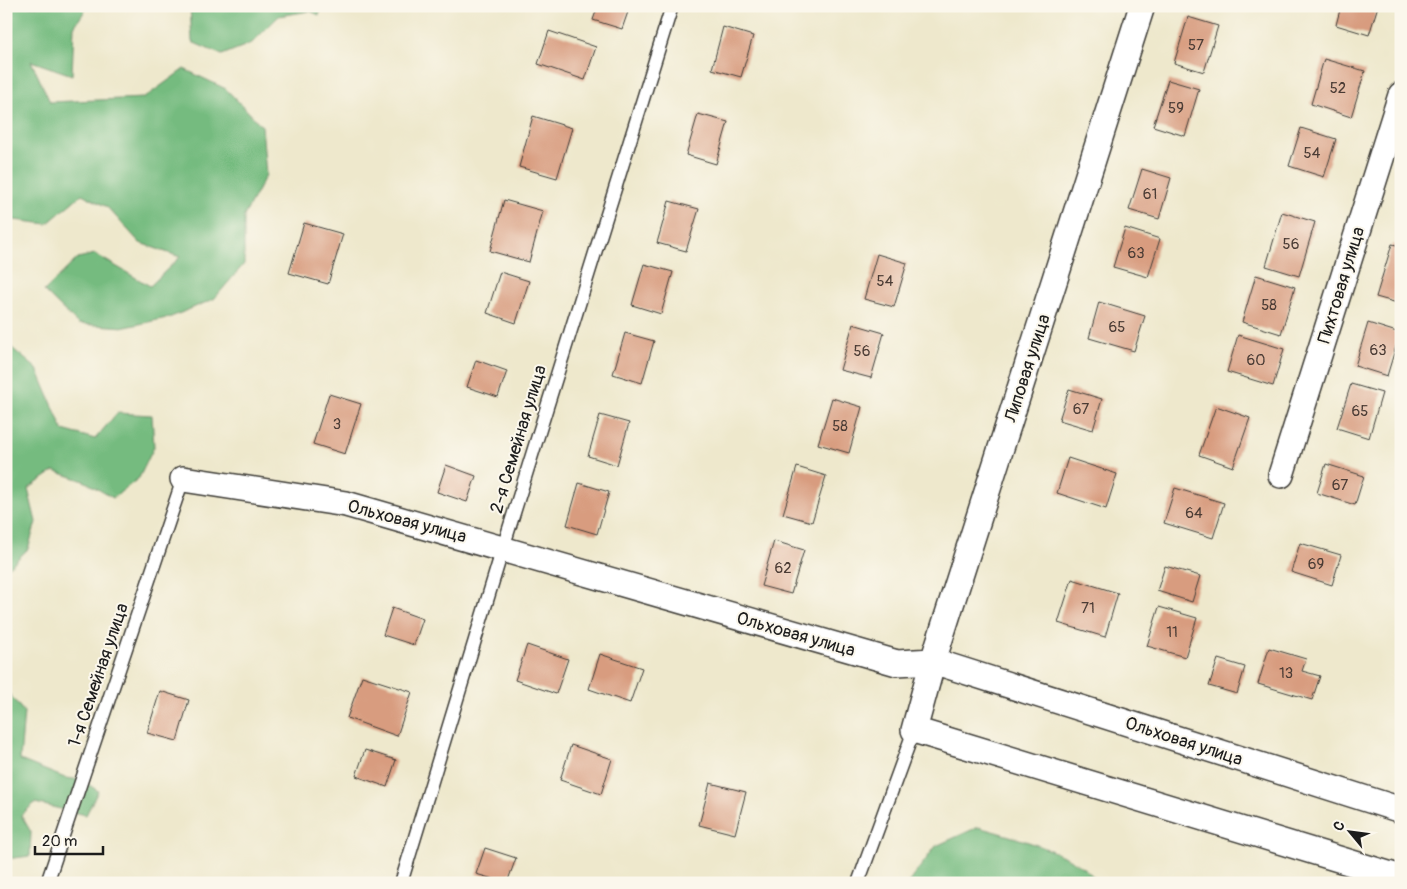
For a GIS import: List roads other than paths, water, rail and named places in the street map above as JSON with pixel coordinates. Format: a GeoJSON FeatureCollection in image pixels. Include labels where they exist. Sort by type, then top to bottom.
{"type":"FeatureCollection","features":[{"type":"Feature","properties":{"kind":"street","name":"Липовая улица"},"geometry":{"type":"LineString","coordinates":[[914,730],[933,661],[1142,6]]}},
{"type":"Feature","properties":{"kind":"street","name":"Пихтовая улица"},"geometry":{"type":"LineString","coordinates":[[1281,475],[1401,95]]}},
{"type":"Feature","properties":{"kind":"street","name":"Ольховая улица"},"geometry":{"type":"LineString","coordinates":[[183,478],[346,504],[897,663],[933,661],[1401,810]]}},
{"type":"Feature","properties":{"kind":"street"},"geometry":{"type":"LineString","coordinates":[[914,730],[1401,878]]}},
{"type":"Feature","properties":{"kind":"lane","name":"2-я Семейная улица"},"geometry":{"type":"LineString","coordinates":[[401,883],[672,6]]}},
{"type":"Feature","properties":{"kind":"lane","name":"1-я Семейная улица"},"geometry":{"type":"LineString","coordinates":[[47,883],[183,478]]}},
{"type":"Feature","properties":{"kind":"lane"},"geometry":{"type":"LineString","coordinates":[[858,883],[914,730]]}}]}
